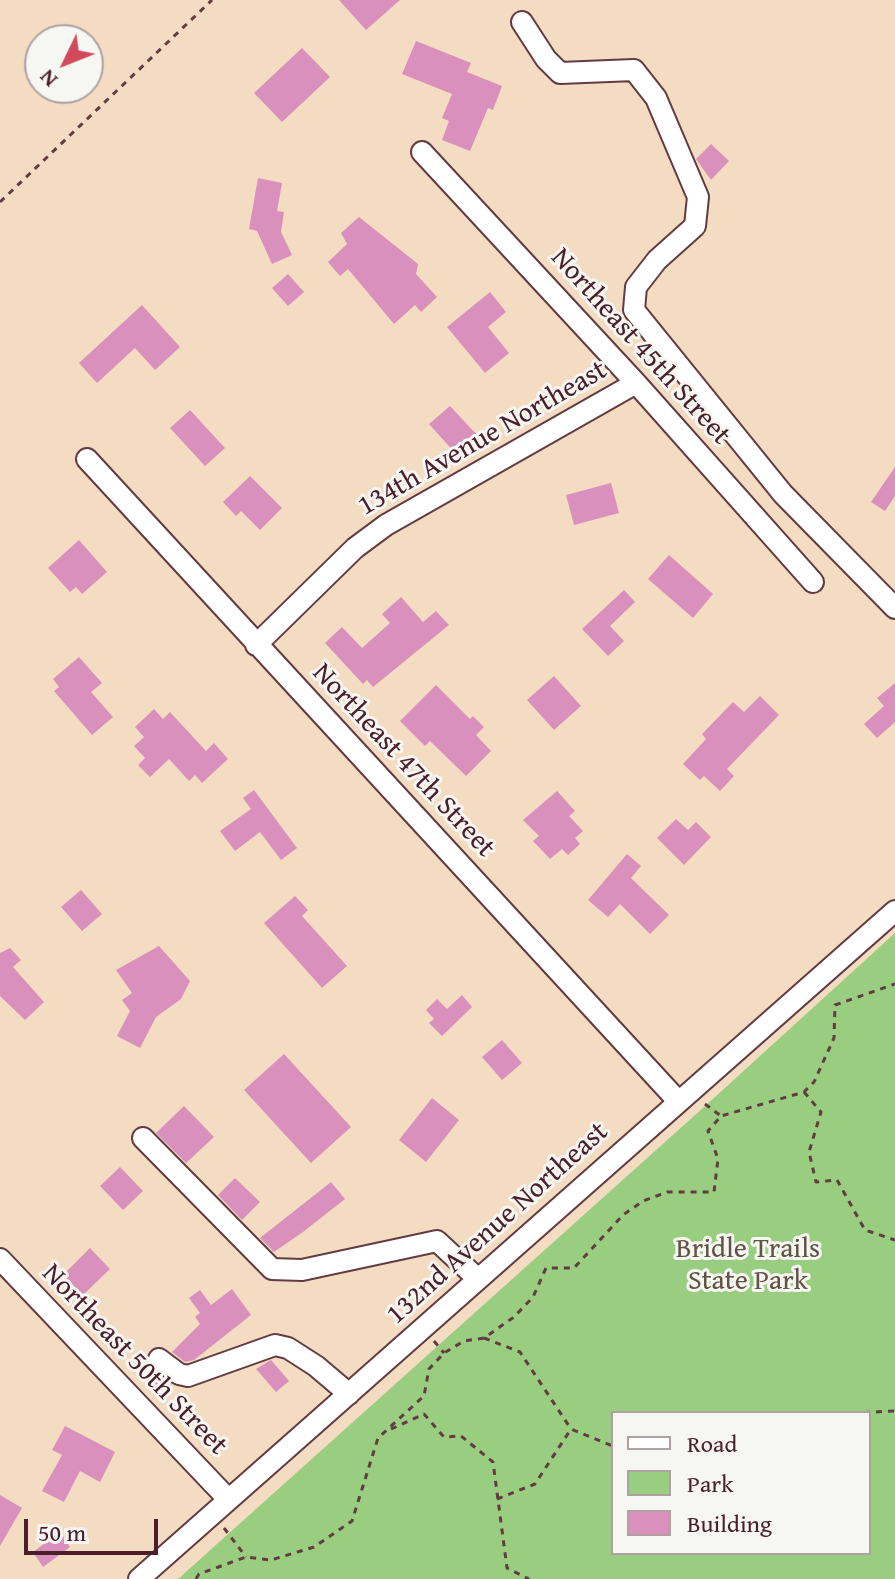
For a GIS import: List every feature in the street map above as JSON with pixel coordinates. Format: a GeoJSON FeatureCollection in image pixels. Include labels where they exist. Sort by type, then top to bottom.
{"type":"FeatureCollection","features":[{"type":"Feature","properties":{"kind":"street"},"geometry":{"type":"LineString","coordinates":[[522,22],[546,59],[560,73],[634,70],[656,98],[698,197],[695,226],[657,260],[636,287],[634,310],[783,494],[895,608]]}},
{"type":"Feature","properties":{"kind":"street","name":"Northeast 45th Street"},"geometry":{"type":"LineString","coordinates":[[422,152],[636,383],[813,582]]}},
{"type":"Feature","properties":{"kind":"street","name":"134th Avenue Northeast"},"geometry":{"type":"LineString","coordinates":[[256,645],[355,548],[386,525],[636,383]]}},
{"type":"Feature","properties":{"kind":"street","name":"Northeast 47th Street"},"geometry":{"type":"LineString","coordinates":[[87,459],[678,1101]]}},
{"type":"Feature","properties":{"kind":"street","name":"132nd Avenue Northeast"},"geometry":{"type":"LineString","coordinates":[[139,1579],[895,911]]}},
{"type":"Feature","properties":{"kind":"street"},"geometry":{"type":"LineString","coordinates":[[143,1138],[272,1269],[302,1270],[437,1241],[478,1279]]}},
{"type":"Feature","properties":{"kind":"street","name":"Northeast 50th Street"},"geometry":{"type":"LineString","coordinates":[[0,1259],[220,1506]]}},
{"type":"Feature","properties":{"kind":"street"},"geometry":{"type":"LineString","coordinates":[[159,1359],[179,1374],[188,1376],[275,1345],[288,1348],[316,1366],[349,1394]]}},
{"type":"Feature","properties":{"kind":"path"},"geometry":{"type":"LineString","coordinates":[[0,202],[212,0]]}},
{"type":"Feature","properties":{"kind":"path"},"geometry":{"type":"LineString","coordinates":[[484,1338],[533,1297],[546,1268],[574,1268],[623,1215],[643,1201],[667,1192],[714,1192],[718,1159],[708,1131],[721,1116],[804,1092],[814,1082],[834,1038],[835,1005],[895,984]]}},
{"type":"Feature","properties":{"kind":"path"},"geometry":{"type":"LineString","coordinates":[[804,1092],[821,1112],[809,1152],[816,1182],[837,1180],[865,1230],[895,1240]]}},
{"type":"Feature","properties":{"kind":"path"},"geometry":{"type":"LineString","coordinates":[[704,1103],[721,1116]]}},
{"type":"Feature","properties":{"kind":"path"},"geometry":{"type":"LineString","coordinates":[[196,1579],[246,1557],[271,1560],[314,1547],[352,1521],[378,1438],[424,1396],[429,1369],[444,1353],[464,1341],[484,1338],[520,1352],[571,1429],[611,1445]]}},
{"type":"Feature","properties":{"kind":"path"},"geometry":{"type":"LineString","coordinates":[[871,1412],[895,1411]]}},
{"type":"Feature","properties":{"kind":"path"},"geometry":{"type":"LineString","coordinates":[[389,1429],[424,1414],[444,1437],[461,1436],[493,1462],[507,1568],[529,1579]]}},
{"type":"Feature","properties":{"kind":"path"},"geometry":{"type":"LineString","coordinates":[[497,1499],[535,1484],[571,1429]]}},
{"type":"Feature","properties":{"kind":"path"},"geometry":{"type":"LineString","coordinates":[[220,1506],[246,1557]]}},
{"type":"Feature","properties":{"kind":"green space","name":"Bridle Trails State Park"},"geometry":{"type":"Polygon","coordinates":[[[895,933],[895,1579],[178,1579],[704,1107],[895,933]]]}},
{"type":"Feature","properties":{"kind":"building"},"geometry":{"type":"Polygon","coordinates":[[[339,0],[400,0],[366,30],[339,0]]]}},
{"type":"Feature","properties":{"kind":"building"},"geometry":{"type":"Polygon","coordinates":[[[416,41],[471,63],[467,72],[502,86],[493,110],[488,108],[470,151],[442,140],[449,121],[442,118],[452,94],[402,74],[416,41]]]}},
{"type":"Feature","properties":{"kind":"building"},"geometry":{"type":"Polygon","coordinates":[[[302,48],[330,77],[282,122],[254,93],[302,48]]]}},
{"type":"Feature","properties":{"kind":"building"},"geometry":{"type":"Polygon","coordinates":[[[711,144],[729,161],[711,180],[696,159],[711,144]]]}},
{"type":"Feature","properties":{"kind":"building"},"geometry":{"type":"Polygon","coordinates":[[[258,178],[282,183],[277,211],[284,212],[281,232],[292,255],[272,264],[257,231],[249,229],[258,178]]]}},
{"type":"Feature","properties":{"kind":"building"},"geometry":{"type":"Polygon","coordinates":[[[359,217],[418,264],[416,274],[437,297],[421,312],[415,305],[394,324],[348,269],[340,276],[328,262],[347,244],[341,233],[359,217]]]}},
{"type":"Feature","properties":{"kind":"building"},"geometry":{"type":"Polygon","coordinates":[[[288,274],[304,292],[288,306],[272,288],[288,274]]]}},
{"type":"Feature","properties":{"kind":"building"},"geometry":{"type":"Polygon","coordinates":[[[490,292],[506,312],[488,327],[509,353],[485,373],[447,327],[490,292]]]}},
{"type":"Feature","properties":{"kind":"building"},"geometry":{"type":"Polygon","coordinates":[[[142,305],[180,347],[155,370],[135,348],[97,383],[79,363],[142,305]]]}},
{"type":"Feature","properties":{"kind":"building"},"geometry":{"type":"Polygon","coordinates":[[[450,406],[478,436],[457,455],[429,424],[450,406]]]}},
{"type":"Feature","properties":{"kind":"building"},"geometry":{"type":"Polygon","coordinates":[[[190,410],[225,448],[205,466],[170,428],[190,410]]]}},
{"type":"Feature","properties":{"kind":"building"},"geometry":{"type":"Polygon","coordinates":[[[895,467],[895,496],[885,511],[871,502],[895,467]]]}},
{"type":"Feature","properties":{"kind":"building"},"geometry":{"type":"Polygon","coordinates":[[[250,476],[282,508],[260,530],[241,511],[236,516],[223,502],[250,476]]]}},
{"type":"Feature","properties":{"kind":"building"},"geometry":{"type":"Polygon","coordinates":[[[611,483],[619,513],[574,525],[566,495],[611,483]]]}},
{"type":"Feature","properties":{"kind":"building"},"geometry":{"type":"Polygon","coordinates":[[[79,540],[107,572],[82,594],[76,587],[70,592],[48,568],[79,540]]]}},
{"type":"Feature","properties":{"kind":"building"},"geometry":{"type":"Polygon","coordinates":[[[669,555],[713,594],[693,618],[648,579],[669,555]]]}},
{"type":"Feature","properties":{"kind":"building"},"geometry":{"type":"Polygon","coordinates":[[[624,590],[635,602],[610,626],[624,641],[608,656],[582,629],[624,590]]]}},
{"type":"Feature","properties":{"kind":"building"},"geometry":{"type":"Polygon","coordinates":[[[401,597],[423,622],[436,611],[449,625],[373,687],[367,680],[363,684],[325,643],[342,627],[362,648],[390,623],[382,614],[401,597]]]}},
{"type":"Feature","properties":{"kind":"building"},"geometry":{"type":"Polygon","coordinates":[[[79,657],[102,683],[91,692],[113,717],[92,735],[54,691],[59,687],[53,679],[79,657]]]}},
{"type":"Feature","properties":{"kind":"building"},"geometry":{"type":"Polygon","coordinates":[[[554,676],[581,706],[554,730],[527,700],[554,676]]]}},
{"type":"Feature","properties":{"kind":"building"},"geometry":{"type":"Polygon","coordinates":[[[895,683],[895,722],[877,738],[864,724],[884,706],[877,698],[895,683]]]}},
{"type":"Feature","properties":{"kind":"building"},"geometry":{"type":"Polygon","coordinates":[[[436,685],[470,719],[473,716],[484,727],[476,735],[491,751],[466,776],[430,741],[425,746],[400,721],[436,685]]]}},
{"type":"Feature","properties":{"kind":"building"},"geometry":{"type":"Polygon","coordinates":[[[760,696],[779,715],[727,769],[734,776],[720,791],[704,776],[700,780],[683,764],[706,739],[702,734],[733,702],[744,712],[760,696]]]}},
{"type":"Feature","properties":{"kind":"building"},"geometry":{"type":"Polygon","coordinates":[[[154,709],[163,719],[170,712],[206,751],[214,743],[228,759],[202,783],[195,775],[189,781],[169,759],[150,777],[138,765],[145,758],[134,746],[144,737],[135,727],[154,709]]]}},
{"type":"Feature","properties":{"kind":"building"},"geometry":{"type":"Polygon","coordinates":[[[254,790],[297,848],[281,860],[260,832],[235,851],[220,831],[251,809],[243,798],[254,790]]]}},
{"type":"Feature","properties":{"kind":"building"},"geometry":{"type":"Polygon","coordinates":[[[557,791],[575,811],[569,816],[583,831],[575,838],[580,844],[568,855],[562,849],[550,859],[533,841],[539,836],[523,820],[557,791]]]}},
{"type":"Feature","properties":{"kind":"building"},"geometry":{"type":"Polygon","coordinates":[[[676,819],[688,830],[696,822],[711,837],[684,865],[657,838],[676,819]]]}},
{"type":"Feature","properties":{"kind":"building"},"geometry":{"type":"Polygon","coordinates":[[[627,854],[641,866],[631,878],[669,915],[650,934],[620,904],[608,917],[588,900],[627,854]]]}},
{"type":"Feature","properties":{"kind":"building"},"geometry":{"type":"Polygon","coordinates":[[[81,890],[102,914],[82,931],[61,907],[81,890]]]}},
{"type":"Feature","properties":{"kind":"building"},"geometry":{"type":"Polygon","coordinates":[[[295,896],[308,910],[302,916],[347,966],[322,988],[264,923],[295,896]]]}},
{"type":"Feature","properties":{"kind":"building"},"geometry":{"type":"Polygon","coordinates":[[[159,946],[190,981],[181,999],[156,1017],[140,1048],[117,1036],[130,1011],[122,1000],[132,993],[116,970],[159,946]]]}},
{"type":"Feature","properties":{"kind":"building"},"geometry":{"type":"Polygon","coordinates":[[[10,948],[21,960],[13,967],[44,1002],[25,1020],[0,996],[0,953],[10,948]]]}},
{"type":"Feature","properties":{"kind":"building"},"geometry":{"type":"Polygon","coordinates":[[[462,995],[472,1007],[442,1036],[429,1023],[434,1019],[426,1010],[437,999],[447,1009],[462,995]]]}},
{"type":"Feature","properties":{"kind":"building"},"geometry":{"type":"Polygon","coordinates":[[[502,1040],[522,1063],[502,1080],[482,1057],[502,1040]]]}},
{"type":"Feature","properties":{"kind":"building"},"geometry":{"type":"Polygon","coordinates":[[[284,1054],[351,1127],[311,1163],[244,1090],[284,1054]]]}},
{"type":"Feature","properties":{"kind":"building"},"geometry":{"type":"Polygon","coordinates":[[[432,1098],[459,1120],[426,1162],[399,1140],[432,1098]]]}},
{"type":"Feature","properties":{"kind":"building"},"geometry":{"type":"Polygon","coordinates":[[[184,1106],[214,1137],[186,1163],[156,1133],[184,1106]]]}},
{"type":"Feature","properties":{"kind":"building"},"geometry":{"type":"Polygon","coordinates":[[[120,1167],[143,1191],[123,1210],[100,1186],[120,1167]]]}},
{"type":"Feature","properties":{"kind":"building"},"geometry":{"type":"Polygon","coordinates":[[[235,1178],[260,1202],[242,1220],[218,1195],[235,1178]]]}},
{"type":"Feature","properties":{"kind":"building"},"geometry":{"type":"Polygon","coordinates":[[[331,1182],[345,1199],[274,1252],[260,1238],[331,1182]]]}},
{"type":"Feature","properties":{"kind":"building"},"geometry":{"type":"Polygon","coordinates":[[[90,1248],[110,1269],[83,1295],[63,1275],[90,1248]]]}},
{"type":"Feature","properties":{"kind":"building"},"geometry":{"type":"Polygon","coordinates":[[[232,1289],[251,1315],[194,1360],[185,1362],[172,1352],[200,1324],[195,1317],[200,1313],[189,1298],[200,1290],[211,1305],[232,1289]]]}},
{"type":"Feature","properties":{"kind":"building"},"geometry":{"type":"Polygon","coordinates":[[[271,1360],[289,1381],[276,1392],[256,1369],[271,1360]]]}},
{"type":"Feature","properties":{"kind":"building"},"geometry":{"type":"Polygon","coordinates":[[[149,1371],[153,1371],[172,1385],[149,1385],[149,1371]]]}},
{"type":"Feature","properties":{"kind":"building"},"geometry":{"type":"Polygon","coordinates":[[[65,1426],[115,1452],[100,1482],[80,1471],[64,1502],[42,1491],[62,1455],[52,1450],[65,1426]]]}},
{"type":"Feature","properties":{"kind":"building"},"geometry":{"type":"Polygon","coordinates":[[[0,1495],[22,1508],[0,1546],[0,1495]]]}},
{"type":"Feature","properties":{"kind":"building"},"geometry":{"type":"Polygon","coordinates":[[[60,1532],[70,1547],[43,1567],[33,1552],[60,1532]]]}}]}
